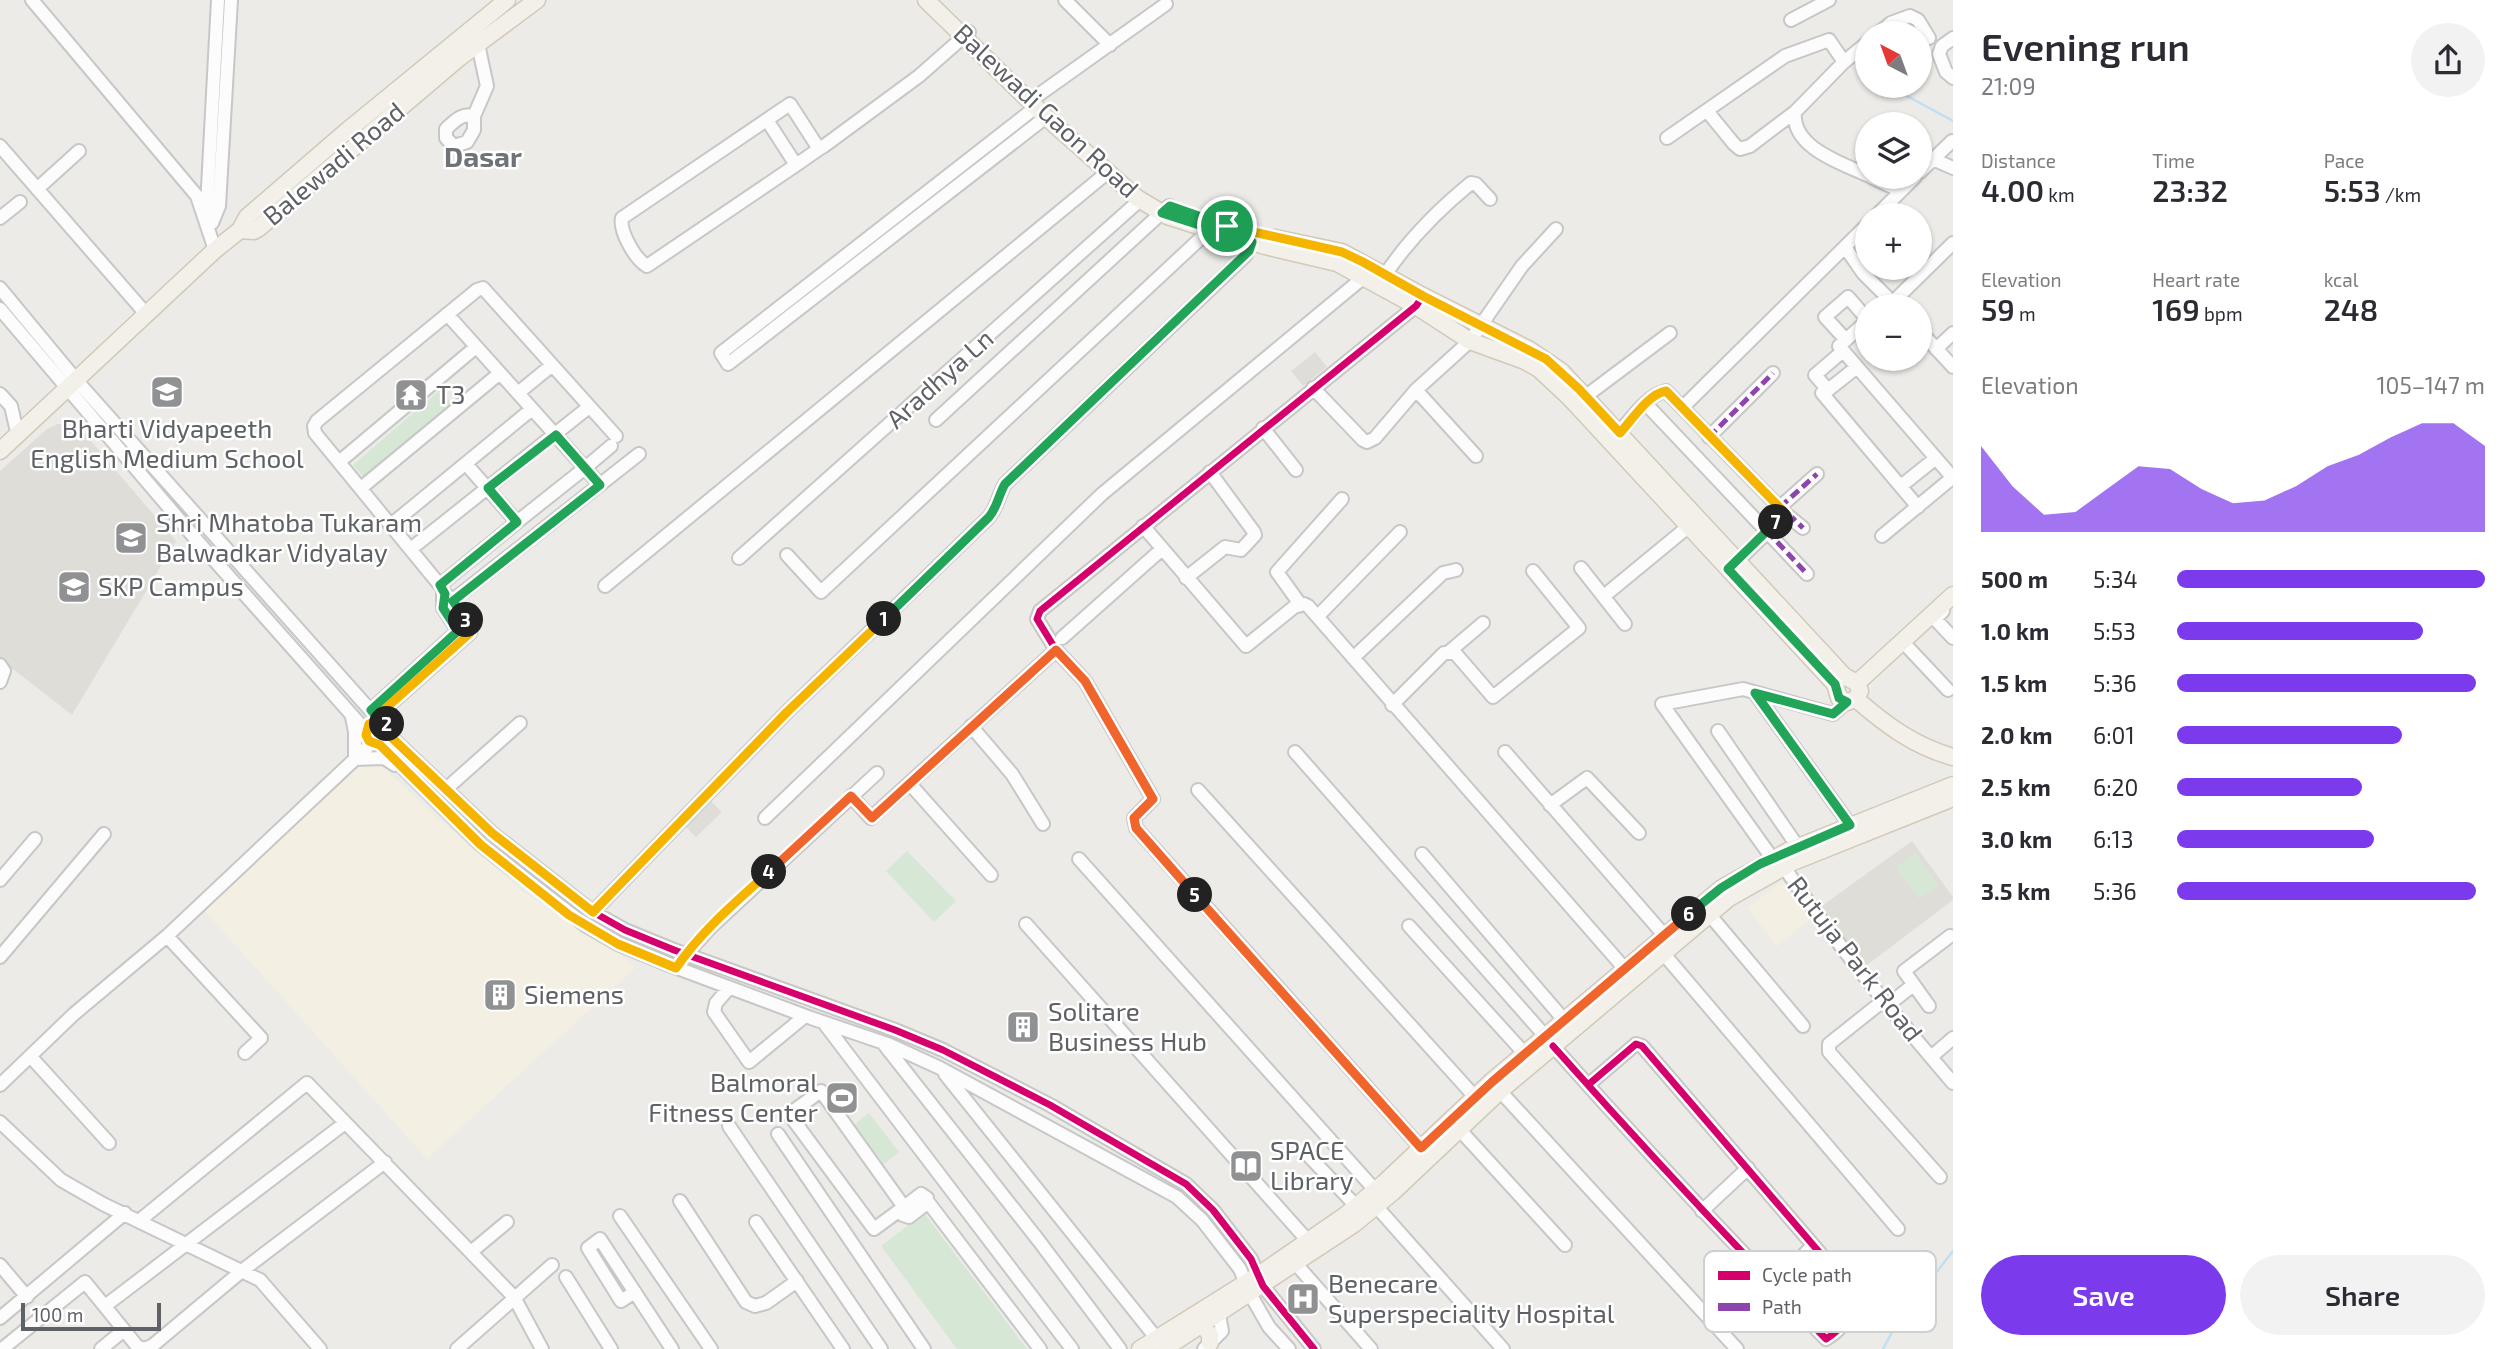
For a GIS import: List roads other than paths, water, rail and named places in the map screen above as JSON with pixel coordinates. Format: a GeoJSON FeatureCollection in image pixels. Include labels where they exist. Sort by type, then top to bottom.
{"type":"FeatureCollection","features":[{"type":"Feature","properties":{"kind":"main road","name":"Balewadi Road"},"geometry":{"type":"LineString","coordinates":[[507,0],[247,217],[240,230],[254,231],[259,228],[478,44],[537,0]]}},
{"type":"Feature","properties":{"kind":"main road","name":"Balewadi Gaon Road"},"geometry":{"type":"LineString","coordinates":[[926,0],[967,34]]}},
{"type":"Feature","properties":{"kind":"main road","name":"Balewadi Gaon Road"},"geometry":{"type":"LineString","coordinates":[[936,0],[1037,105],[1140,200],[1207,229],[1338,263],[1364,277],[1480,325],[1546,359],[1586,396],[1615,437],[1689,526],[1733,565]]}},
{"type":"Feature","properties":{"kind":"main road","name":"Balewadi Gaon Road"},"geometry":{"type":"LineString","coordinates":[[1037,105],[1166,210],[1215,224],[1342,252],[1385,275],[1469,341],[1525,361],[1539,369],[1615,437],[1849,690],[1888,727],[1919,744],[1953,757]]}},
{"type":"Feature","properties":{"kind":"main road"},"geometry":{"type":"LineString","coordinates":[[0,451],[215,250],[240,230]]}},
{"type":"Feature","properties":{"kind":"main road"},"geometry":{"type":"LineString","coordinates":[[1849,690],[1953,595]]}},
{"type":"Feature","properties":{"kind":"main road"},"geometry":{"type":"LineString","coordinates":[[1160,1344],[1255,1284],[1296,1264],[1459,1129],[1472,1106],[1500,1091],[1549,1041],[1798,847],[1850,825],[1951,798]]}},
{"type":"Feature","properties":{"kind":"main road"},"geometry":{"type":"LineString","coordinates":[[1140,1349],[1160,1344],[1219,1315],[1308,1241],[1356,1206],[1376,1198],[1421,1148],[1472,1106],[1524,1053],[1549,1041],[1564,1020],[1721,888],[1778,862],[1951,798]]}},
{"type":"Feature","properties":{"kind":"main road"},"geometry":{"type":"LineString","coordinates":[[1203,1325],[1210,1335],[1207,1346]]}},
{"type":"Feature","properties":{"kind":"street"},"geometry":{"type":"LineString","coordinates":[[32,0],[197,196],[215,250]]}},
{"type":"Feature","properties":{"kind":"street"},"geometry":{"type":"LineString","coordinates":[[215,250],[207,206],[218,0]]}},
{"type":"Feature","properties":{"kind":"street"},"geometry":{"type":"LineString","coordinates":[[212,223],[219,206],[231,0]]}},
{"type":"Feature","properties":{"kind":"street"},"geometry":{"type":"LineString","coordinates":[[1065,0],[1110,45]]}},
{"type":"Feature","properties":{"kind":"street"},"geometry":{"type":"LineString","coordinates":[[1791,20],[1829,0]]}},
{"type":"Feature","properties":{"kind":"street"},"geometry":{"type":"LineString","coordinates":[[1037,105],[1031,130],[733,361],[728,364],[725,362],[721,353],[1022,119],[1037,105],[1110,45],[1166,4]]}},
{"type":"Feature","properties":{"kind":"street"},"geometry":{"type":"LineString","coordinates":[[1896,21],[1910,16],[1919,21]]}},
{"type":"Feature","properties":{"kind":"street"},"geometry":{"type":"LineString","coordinates":[[820,149],[790,104],[622,218],[620,226],[639,260],[647,266],[820,149],[919,76],[967,34]]}},
{"type":"Feature","properties":{"kind":"street"},"geometry":{"type":"LineString","coordinates":[[1953,38],[1942,46],[1938,54],[1946,72],[1953,78]]}},
{"type":"Feature","properties":{"kind":"street"},"geometry":{"type":"LineString","coordinates":[[1667,138],[1785,56],[1829,40],[1844,62]]}},
{"type":"Feature","properties":{"kind":"street"},"geometry":{"type":"LineString","coordinates":[[474,116],[487,86],[478,44]]}},
{"type":"Feature","properties":{"kind":"street"},"geometry":{"type":"LineString","coordinates":[[1707,111],[1740,149],[1750,146],[1795,112],[1855,53]]}},
{"type":"Feature","properties":{"kind":"street"},"geometry":{"type":"LineString","coordinates":[[1795,112],[1796,130],[1812,146],[1855,170]]}},
{"type":"Feature","properties":{"kind":"street"},"geometry":{"type":"LineString","coordinates":[[1022,119],[1031,130]]}},
{"type":"Feature","properties":{"kind":"street"},"geometry":{"type":"LineString","coordinates":[[767,120],[796,165]]}},
{"type":"Feature","properties":{"kind":"street"},"geometry":{"type":"LineString","coordinates":[[1952,141],[1933,159],[1953,168]]}},
{"type":"Feature","properties":{"kind":"street"},"geometry":{"type":"LineString","coordinates":[[0,146],[147,315]]}},
{"type":"Feature","properties":{"kind":"street"},"geometry":{"type":"LineString","coordinates":[[37,189],[79,151]]}},
{"type":"Feature","properties":{"kind":"street"},"geometry":{"type":"LineString","coordinates":[[605,586],[1108,172]]}},
{"type":"Feature","properties":{"kind":"street"},"geometry":{"type":"LineString","coordinates":[[1385,275],[1415,235],[1471,183],[1476,184],[1490,199]]}},
{"type":"Feature","properties":{"kind":"street"},"geometry":{"type":"LineString","coordinates":[[1889,203],[1901,191],[1897,189]]}},
{"type":"Feature","properties":{"kind":"street","name":"Aradhya Ln"},"geometry":{"type":"LineString","coordinates":[[739,558],[1140,200]]}},
{"type":"Feature","properties":{"kind":"street"},"geometry":{"type":"LineString","coordinates":[[0,218],[20,202]]}},
{"type":"Feature","properties":{"kind":"street"},"geometry":{"type":"LineString","coordinates":[[936,421],[1166,210]]}},
{"type":"Feature","properties":{"kind":"street"},"geometry":{"type":"LineString","coordinates":[[787,555],[821,592],[1201,238],[1207,229]]}},
{"type":"Feature","properties":{"kind":"street"},"geometry":{"type":"LineString","coordinates":[[1313,388],[1367,442],[1375,438],[1416,390],[1469,341],[1522,266],[1556,229]]}},
{"type":"Feature","properties":{"kind":"street"},"geometry":{"type":"LineString","coordinates":[[1683,407],[1855,237]]}},
{"type":"Feature","properties":{"kind":"street"},"geometry":{"type":"LineString","coordinates":[[593,912],[787,712],[989,517],[998,507],[1000,493],[1005,484],[1246,255],[1252,242]]}},
{"type":"Feature","properties":{"kind":"street"},"geometry":{"type":"LineString","coordinates":[[1904,294],[1953,243]]}},
{"type":"Feature","properties":{"kind":"street"},"geometry":{"type":"LineString","coordinates":[[1845,247],[1863,273],[1884,294]]}},
{"type":"Feature","properties":{"kind":"street"},"geometry":{"type":"LineString","coordinates":[[765,818],[1102,494],[1364,277]]}},
{"type":"Feature","properties":{"kind":"street"},"geometry":{"type":"LineString","coordinates":[[0,288],[72,385],[200,544],[405,771],[481,845],[569,915],[618,944],[729,988],[883,1043],[940,1068],[1177,1197],[1202,1220],[1240,1269],[1314,1349]]}},
{"type":"Feature","properties":{"kind":"street"},"geometry":{"type":"LineString","coordinates":[[445,597],[517,522],[585,468],[613,441],[589,407],[483,288],[447,314],[314,426],[315,433],[412,548],[464,630],[376,715],[372,722],[377,739],[446,789],[492,833],[593,912],[625,930],[943,1050],[1050,1105],[1186,1184],[1213,1210],[1251,1259],[1255,1284],[1269,1326],[1289,1349]]}},
{"type":"Feature","properties":{"kind":"street"},"geometry":{"type":"LineString","coordinates":[[1855,305],[1848,297],[1825,317],[1855,364]]}},
{"type":"Feature","properties":{"kind":"street"},"geometry":{"type":"LineString","coordinates":[[1419,301],[1040,611],[1037,619],[1085,681],[1153,799],[1134,818],[1136,828],[1421,1148]]}},
{"type":"Feature","properties":{"kind":"street"},"geometry":{"type":"LineString","coordinates":[[0,309],[388,726],[167,936],[74,1014],[0,1085]]}},
{"type":"Feature","properties":{"kind":"street"},"geometry":{"type":"LineString","coordinates":[[447,314],[600,485]]}},
{"type":"Feature","properties":{"kind":"street"},"geometry":{"type":"LineString","coordinates":[[1586,396],[1670,333]]}},
{"type":"Feature","properties":{"kind":"street"},"geometry":{"type":"LineString","coordinates":[[1855,333],[1815,374],[1828,390],[1855,369]]}},
{"type":"Feature","properties":{"kind":"street"},"geometry":{"type":"LineString","coordinates":[[1936,349],[1953,333]]}},
{"type":"Feature","properties":{"kind":"street"},"geometry":{"type":"LineString","coordinates":[[1932,344],[1953,367]]}},
{"type":"Feature","properties":{"kind":"street"},"geometry":{"type":"LineString","coordinates":[[339,462],[477,347]]}},
{"type":"Feature","properties":{"kind":"street"},"geometry":{"type":"LineString","coordinates":[[518,393],[551,366]]}},
{"type":"Feature","properties":{"kind":"street"},"geometry":{"type":"LineString","coordinates":[[1860,371],[1953,478],[1882,536]]}},
{"type":"Feature","properties":{"kind":"street"},"geometry":{"type":"LineString","coordinates":[[361,488],[500,373]]}},
{"type":"Feature","properties":{"kind":"street"},"geometry":{"type":"LineString","coordinates":[[1709,437],[1773,373]]}},
{"type":"Feature","properties":{"kind":"street"},"geometry":{"type":"LineString","coordinates":[[1416,390],[1476,456]]}},
{"type":"Feature","properties":{"kind":"street"},"geometry":{"type":"LineString","coordinates":[[1615,437],[1646,404],[1660,392],[1666,391],[1709,437],[1803,528]]}},
{"type":"Feature","properties":{"kind":"street"},"geometry":{"type":"LineString","coordinates":[[1822,393],[1918,507]]}},
{"type":"Feature","properties":{"kind":"street"},"geometry":{"type":"LineString","coordinates":[[0,394],[11,406],[18,436]]}},
{"type":"Feature","properties":{"kind":"street"},"geometry":{"type":"LineString","coordinates":[[1646,404],[1807,575]]}},
{"type":"Feature","properties":{"kind":"street"},"geometry":{"type":"LineString","coordinates":[[412,548],[589,407]]}},
{"type":"Feature","properties":{"kind":"street"},"geometry":{"type":"LineString","coordinates":[[392,524],[532,409]]}},
{"type":"Feature","properties":{"kind":"street"},"geometry":{"type":"LineString","coordinates":[[1263,428],[1296,470]]}},
{"type":"Feature","properties":{"kind":"street"},"geometry":{"type":"LineString","coordinates":[[445,597],[639,454]]}},
{"type":"Feature","properties":{"kind":"street"},"geometry":{"type":"LineString","coordinates":[[1901,486],[1936,458]]}},
{"type":"Feature","properties":{"kind":"street"},"geometry":{"type":"LineString","coordinates":[[466,464],[517,522]]}},
{"type":"Feature","properties":{"kind":"street"},"geometry":{"type":"LineString","coordinates":[[1186,578],[1225,547],[1241,550],[1255,535],[1210,472]]}},
{"type":"Feature","properties":{"kind":"street"},"geometry":{"type":"LineString","coordinates":[[1733,565],[1818,474]]}},
{"type":"Feature","properties":{"kind":"street"},"geometry":{"type":"LineString","coordinates":[[1342,499],[1277,572],[1300,604],[1308,606],[1318,616],[1392,705],[1625,969]]}},
{"type":"Feature","properties":{"kind":"street"},"geometry":{"type":"LineString","coordinates":[[1143,526],[1246,646],[1300,604]]}},
{"type":"Feature","properties":{"kind":"street"},"geometry":{"type":"LineString","coordinates":[[1604,596],[1689,526]]}},
{"type":"Feature","properties":{"kind":"street"},"geometry":{"type":"LineString","coordinates":[[1318,616],[1400,532]]}},
{"type":"Feature","properties":{"kind":"street"},"geometry":{"type":"LineString","coordinates":[[851,796],[872,818],[1162,549]]}},
{"type":"Feature","properties":{"kind":"street"},"geometry":{"type":"LineString","coordinates":[[1581,568],[1625,624]]}},
{"type":"Feature","properties":{"kind":"street"},"geometry":{"type":"LineString","coordinates":[[1353,658],[1443,573],[1456,570]]}},
{"type":"Feature","properties":{"kind":"street"},"geometry":{"type":"LineString","coordinates":[[1392,705],[1444,653],[1450,652],[1455,653],[1493,696],[1579,628],[1533,571]]}},
{"type":"Feature","properties":{"kind":"street"},"geometry":{"type":"LineString","coordinates":[[1953,602],[1935,619],[1953,638]]}},
{"type":"Feature","properties":{"kind":"street"},"geometry":{"type":"LineString","coordinates":[[1450,652],[1483,623]]}},
{"type":"Feature","properties":{"kind":"street"},"geometry":{"type":"LineString","coordinates":[[1902,641],[1948,690]]}},
{"type":"Feature","properties":{"kind":"street"},"geometry":{"type":"LineString","coordinates":[[0,665],[4,671],[0,682]]}},
{"type":"Feature","properties":{"kind":"street"},"geometry":{"type":"LineString","coordinates":[[1745,688],[1833,714],[1849,690]]}},
{"type":"Feature","properties":{"kind":"street"},"geometry":{"type":"LineString","coordinates":[[1745,688],[1850,825]]}},
{"type":"Feature","properties":{"kind":"street","name":"Rutuja Park Road"},"geometry":{"type":"LineString","coordinates":[[1745,688],[1662,704],[1885,1004],[1953,1083]]}},
{"type":"Feature","properties":{"kind":"street"},"geometry":{"type":"LineString","coordinates":[[350,712],[355,732],[355,758]]}},
{"type":"Feature","properties":{"kind":"street"},"geometry":{"type":"LineString","coordinates":[[446,789],[520,723]]}},
{"type":"Feature","properties":{"kind":"street"},"geometry":{"type":"LineString","coordinates":[[971,726],[1013,774],[1043,824]]}},
{"type":"Feature","properties":{"kind":"street"},"geometry":{"type":"LineString","coordinates":[[1717,731],[1798,847]]}},
{"type":"Feature","properties":{"kind":"street"},"geometry":{"type":"LineString","coordinates":[[1295,752],[1588,1085],[1741,1251]]}},
{"type":"Feature","properties":{"kind":"street"},"geometry":{"type":"LineString","coordinates":[[1505,752],[1664,935]]}},
{"type":"Feature","properties":{"kind":"street"},"geometry":{"type":"LineString","coordinates":[[355,758],[384,758],[405,771]]}},
{"type":"Feature","properties":{"kind":"street"},"geometry":{"type":"LineString","coordinates":[[676,968],[685,954],[745,894],[877,773]]}},
{"type":"Feature","properties":{"kind":"street"},"geometry":{"type":"LineString","coordinates":[[1550,805],[1587,778],[1639,832]]}},
{"type":"Feature","properties":{"kind":"street"},"geometry":{"type":"LineString","coordinates":[[910,784],[991,875]]}},
{"type":"Feature","properties":{"kind":"street"},"geometry":{"type":"LineString","coordinates":[[1198,790],[1472,1106]]}},
{"type":"Feature","properties":{"kind":"street"},"geometry":{"type":"LineString","coordinates":[[2,951],[104,834]]}},
{"type":"Feature","properties":{"kind":"street"},"geometry":{"type":"LineString","coordinates":[[0,880],[35,839]]}},
{"type":"Feature","properties":{"kind":"street"},"geometry":{"type":"LineString","coordinates":[[1422,854],[1564,1020]]}},
{"type":"Feature","properties":{"kind":"street"},"geometry":{"type":"LineString","coordinates":[[1079,859],[1376,1198],[1503,1349]]}},
{"type":"Feature","properties":{"kind":"street"},"geometry":{"type":"LineString","coordinates":[[1710,914],[1802,1026]]}},
{"type":"Feature","properties":{"kind":"street"},"geometry":{"type":"LineString","coordinates":[[1026,924],[1308,1241]]}},
{"type":"Feature","properties":{"kind":"street"},"geometry":{"type":"LineString","coordinates":[[1409,926],[1524,1053]]}},
{"type":"Feature","properties":{"kind":"street"},"geometry":{"type":"LineString","coordinates":[[167,936],[261,1038],[245,1054]]}},
{"type":"Feature","properties":{"kind":"street"},"geometry":{"type":"LineString","coordinates":[[1929,1006],[1905,975],[1905,969],[1950,936]]}},
{"type":"Feature","properties":{"kind":"street"},"geometry":{"type":"LineString","coordinates":[[644,955],[650,940]]}},
{"type":"Feature","properties":{"kind":"street"},"geometry":{"type":"LineString","coordinates":[[1663,953],[1898,1229]]}},
{"type":"Feature","properties":{"kind":"street"},"geometry":{"type":"LineString","coordinates":[[1913,985],[1829,1044],[1829,1052],[1940,1177]]}},
{"type":"Feature","properties":{"kind":"street"},"geometry":{"type":"LineString","coordinates":[[729,988],[716,1003],[714,1012],[749,1062],[805,1016]]}},
{"type":"Feature","properties":{"kind":"street"},"geometry":{"type":"LineString","coordinates":[[824,1023],[1072,1349]]}},
{"type":"Feature","properties":{"kind":"street"},"geometry":{"type":"LineString","coordinates":[[1931,1057],[1953,1038]]}},
{"type":"Feature","properties":{"kind":"street"},"geometry":{"type":"LineString","coordinates":[[883,1043],[1120,1349]]}},
{"type":"Feature","properties":{"kind":"street"},"geometry":{"type":"LineString","coordinates":[[1588,1085],[1636,1044],[1642,1045],[1818,1251]]}},
{"type":"Feature","properties":{"kind":"street"},"geometry":{"type":"LineString","coordinates":[[31,1057],[109,1143]]}},
{"type":"Feature","properties":{"kind":"street"},"geometry":{"type":"LineString","coordinates":[[940,1068],[1160,1344]]}},
{"type":"Feature","properties":{"kind":"street"},"geometry":{"type":"LineString","coordinates":[[139,1221],[307,1083],[514,1297],[542,1349]]}},
{"type":"Feature","properties":{"kind":"street"},"geometry":{"type":"LineString","coordinates":[[904,1208],[821,1091],[789,1114],[874,1229],[904,1208],[921,1194],[924,1195],[1040,1349]]}},
{"type":"Feature","properties":{"kind":"street"},"geometry":{"type":"LineString","coordinates":[[1500,1091],[1704,1313]]}},
{"type":"Feature","properties":{"kind":"street"},"geometry":{"type":"LineString","coordinates":[[0,1122],[61,1180],[139,1221],[243,1270],[268,1287],[320,1349]]}},
{"type":"Feature","properties":{"kind":"street"},"geometry":{"type":"LineString","coordinates":[[105,1306],[345,1123]]}},
{"type":"Feature","properties":{"kind":"street"},"geometry":{"type":"LineString","coordinates":[[729,1126],[881,1349]]}},
{"type":"Feature","properties":{"kind":"street"},"geometry":{"type":"LineString","coordinates":[[1459,1129],[1565,1245]]}},
{"type":"Feature","properties":{"kind":"street"},"geometry":{"type":"LineString","coordinates":[[778,1134],[925,1349]]}},
{"type":"Feature","properties":{"kind":"street"},"geometry":{"type":"LineString","coordinates":[[1306,1153],[1356,1206]]}},
{"type":"Feature","properties":{"kind":"street"},"geometry":{"type":"LineString","coordinates":[[2,1349],[85,1282],[137,1346],[143,1349],[152,1346],[243,1270],[385,1162]]}},
{"type":"Feature","properties":{"kind":"street"},"geometry":{"type":"LineString","coordinates":[[1702,1211],[1748,1168]]}},
{"type":"Feature","properties":{"kind":"street"},"geometry":{"type":"LineString","coordinates":[[680,1201],[746,1302],[755,1306],[766,1303],[797,1281]]}},
{"type":"Feature","properties":{"kind":"street"},"geometry":{"type":"LineString","coordinates":[[0,1318],[125,1213]]}},
{"type":"Feature","properties":{"kind":"street"},"geometry":{"type":"LineString","coordinates":[[620,1216],[711,1349]]}},
{"type":"Feature","properties":{"kind":"street"},"geometry":{"type":"LineString","coordinates":[[471,1252],[507,1222]]}},
{"type":"Feature","properties":{"kind":"street"},"geometry":{"type":"LineString","coordinates":[[756,1222],[843,1349]]}},
{"type":"Feature","properties":{"kind":"street"},"geometry":{"type":"LineString","coordinates":[[635,1292],[621,1301],[587,1248],[600,1239],[635,1292],[672,1349]]}},
{"type":"Feature","properties":{"kind":"street"},"geometry":{"type":"LineString","coordinates":[[1807,1251],[1813,1245]]}},
{"type":"Feature","properties":{"kind":"street"},"geometry":{"type":"LineString","coordinates":[[1296,1264],[1371,1349]]}},
{"type":"Feature","properties":{"kind":"street"},"geometry":{"type":"LineString","coordinates":[[0,1265],[27,1297]]}},
{"type":"Feature","properties":{"kind":"street"},"geometry":{"type":"LineString","coordinates":[[457,1349],[552,1265]]}},
{"type":"Feature","properties":{"kind":"street"},"geometry":{"type":"LineString","coordinates":[[566,1277],[611,1349]]}},
{"type":"Feature","properties":{"kind":"street"},"geometry":{"type":"LineString","coordinates":[[1207,1346],[1222,1331],[1219,1315]]}},
{"type":"Feature","properties":{"kind":"street"},"geometry":{"type":"LineString","coordinates":[[101,1349],[124,1330]]}},
{"type":"Feature","properties":{"kind":"street"},"geometry":{"type":"LineString","coordinates":[[1721,1332],[1737,1349]]}},
{"type":"Feature","properties":{"kind":"street"},"geometry":{"type":"LineString","coordinates":[[1819,1332],[1826,1339],[1837,1332]]}},
{"type":"Feature","properties":{"kind":"waterway"},"geometry":{"type":"LineString","coordinates":[[1911,98],[1953,121]]}},
{"type":"Feature","properties":{"kind":"waterway"},"geometry":{"type":"LineString","coordinates":[[1936,1273],[1953,1251]]}},
{"type":"Feature","properties":{"kind":"waterway"},"geometry":{"type":"LineString","coordinates":[[1883,1349],[1892,1332]]}},
{"type":"Feature","properties":{"kind":"place","name":"Bharti Vidyapeeth English Medium School"},"geometry":{"type":"Point","coordinates":[167,392]}},
{"type":"Feature","properties":{"kind":"place","name":"T3"},"geometry":{"type":"Point","coordinates":[411,395]}},
{"type":"Feature","properties":{"kind":"place","name":"Shri Mhatoba Tukaram Balwadkar Vidyalay"},"geometry":{"type":"Point","coordinates":[131,538]}},
{"type":"Feature","properties":{"kind":"place","name":"SKP Campus"},"geometry":{"type":"Point","coordinates":[74,587]}},
{"type":"Feature","properties":{"kind":"place","name":"Siemens"},"geometry":{"type":"Point","coordinates":[500,995]}},
{"type":"Feature","properties":{"kind":"place","name":"Solitare Business Hub"},"geometry":{"type":"Point","coordinates":[1023,1027]}},
{"type":"Feature","properties":{"kind":"place","name":"Balmoral Fitness Center"},"geometry":{"type":"Point","coordinates":[842,1098]}},
{"type":"Feature","properties":{"kind":"place","name":"SPACE Library"},"geometry":{"type":"Point","coordinates":[1246,1166]}},
{"type":"Feature","properties":{"kind":"place","name":"Benecare Superspeciality Hospital"},"geometry":{"type":"Point","coordinates":[1303,1299]}},
{"type":"Feature","properties":{"kind":"district","name":"Dasar"},"geometry":{"type":"Point","coordinates":[483,157]}}]}
